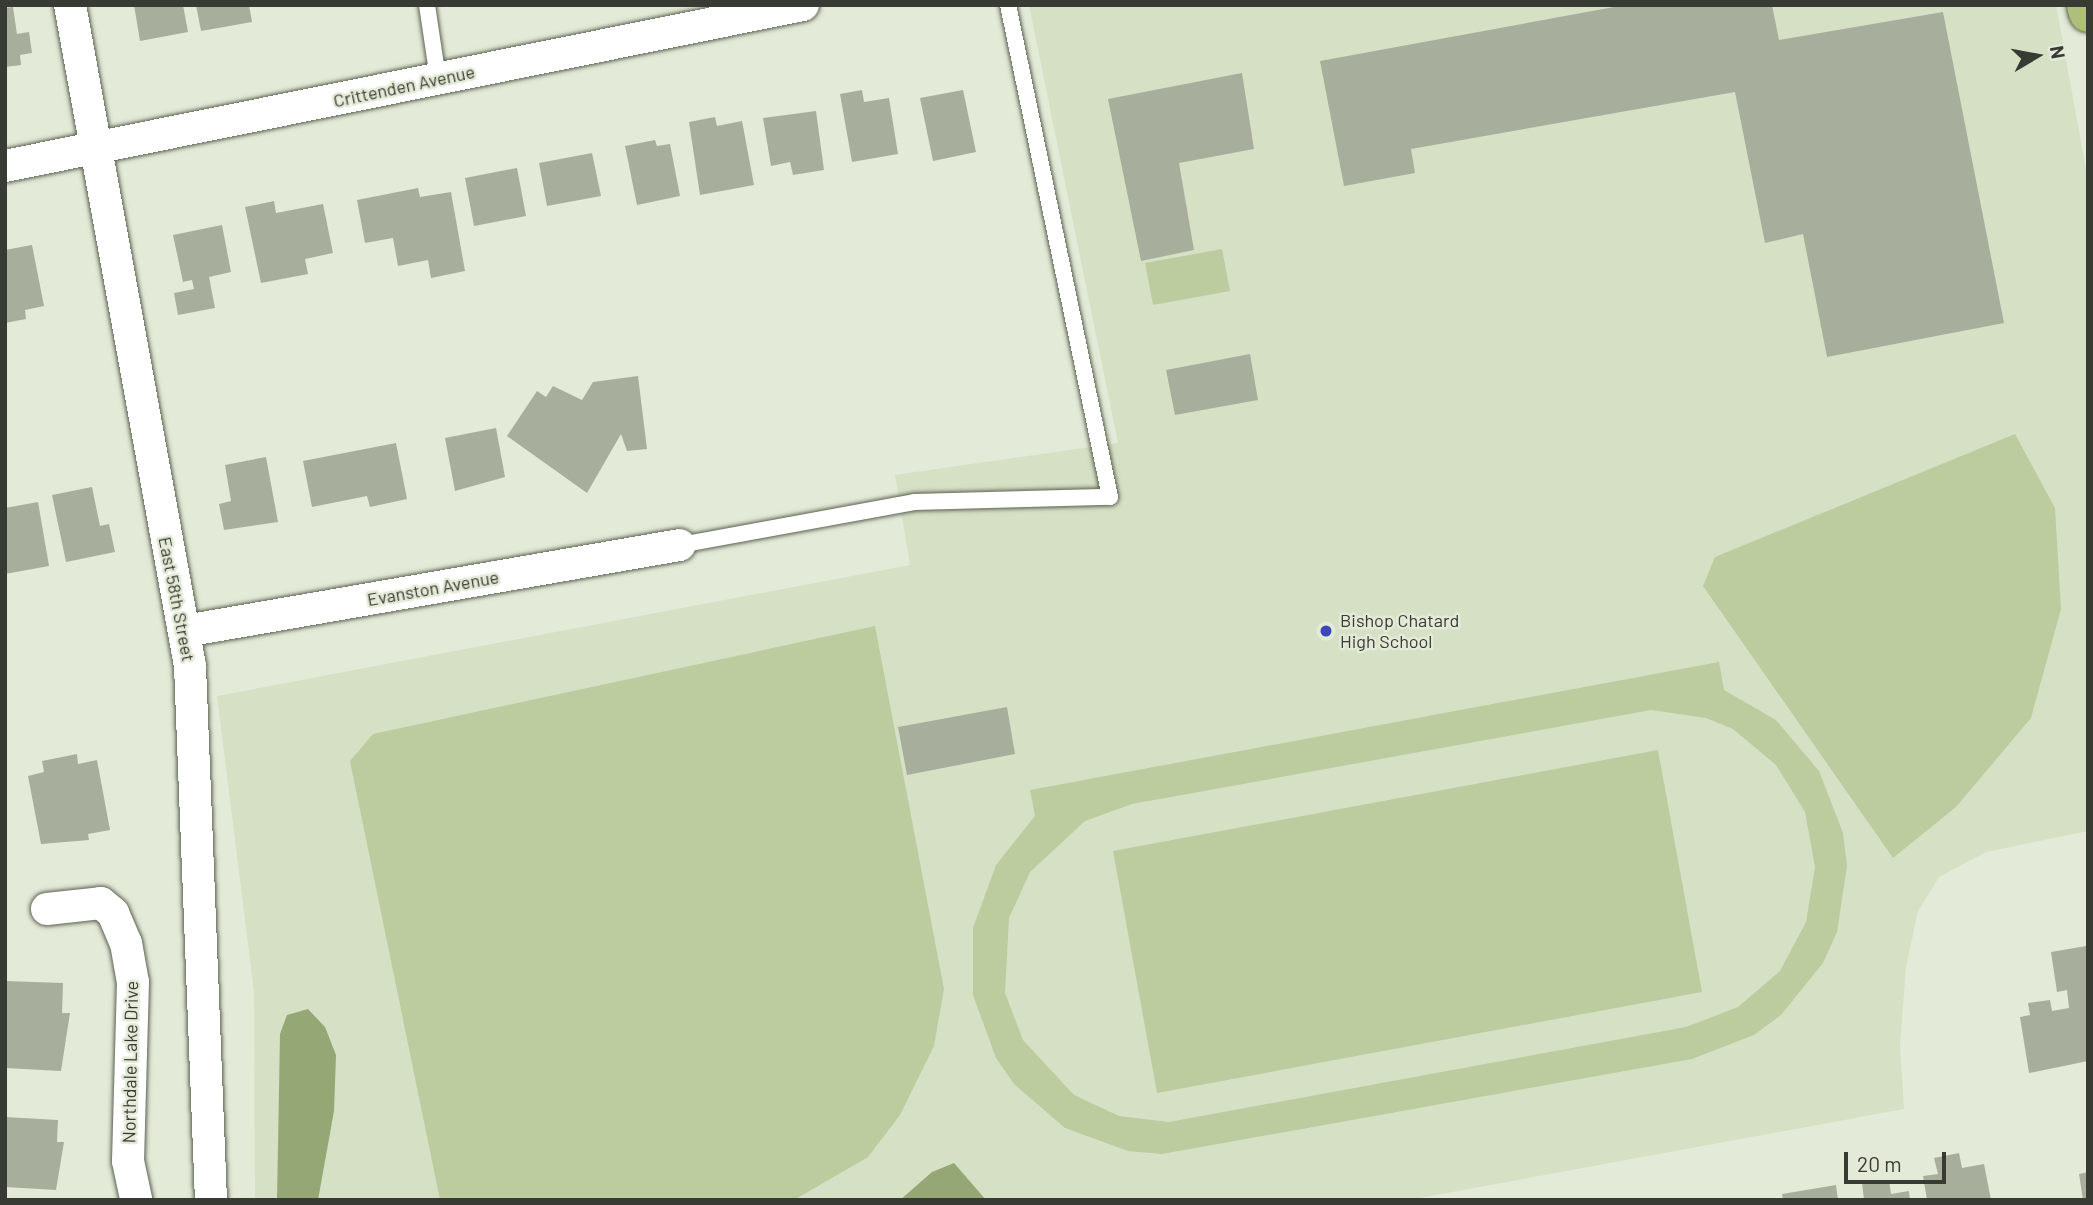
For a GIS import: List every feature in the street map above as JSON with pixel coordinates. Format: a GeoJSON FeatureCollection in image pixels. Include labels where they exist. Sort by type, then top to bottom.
{"type":"FeatureCollection","features":[{"type":"Feature","properties":{"kind":"main road"},"geometry":{"type":"LineString","coordinates":[[2086,5],[2088,13]]}},
{"type":"Feature","properties":{"kind":"street","name":"East 58th Street"},"geometry":{"type":"LineString","coordinates":[[70,5],[94,150],[185,631],[196,730],[205,1199]]}},
{"type":"Feature","properties":{"kind":"street","name":"Crittenden Avenue"},"geometry":{"type":"LineString","coordinates":[[5,166],[803,5]]}},
{"type":"Feature","properties":{"kind":"street","name":"Evanston Avenue"},"geometry":{"type":"LineString","coordinates":[[185,631],[680,545]]}},
{"type":"Feature","properties":{"kind":"street","name":"Northdale Lake Drive"},"geometry":{"type":"LineString","coordinates":[[47,909],[101,903],[113,913],[126,943],[133,982],[128,1161],[136,1200]]}},
{"type":"Feature","properties":{"kind":"lane"},"geometry":{"type":"LineString","coordinates":[[427,5],[438,79]]}},
{"type":"Feature","properties":{"kind":"lane"},"geometry":{"type":"LineString","coordinates":[[680,545],[914,502],[1110,497],[1008,5]]}},
{"type":"Feature","properties":{"kind":"shaded area","name":"Bishop Chatard High School"},"geometry":{"type":"Polygon","coordinates":[[[1029,5],[2056,5],[2088,180],[2088,831],[1986,852],[1939,877],[1918,911],[1906,967],[1900,1046],[1904,1109],[1409,1200],[255,1200],[254,992],[217,696],[910,565],[895,475],[1118,443],[1029,5]]]}},
{"type":"Feature","properties":{"kind":"shaded area"},"geometry":{"type":"Polygon","coordinates":[[[1222,249],[1230,291],[1153,305],[1145,263],[1222,249]]]}},
{"type":"Feature","properties":{"kind":"shaded area"},"geometry":{"type":"Polygon","coordinates":[[[2015,434],[2055,508],[2061,609],[2031,718],[1956,807],[1893,858],[1703,586],[1715,557],[2015,434]]]}},
{"type":"Feature","properties":{"kind":"shaded area"},"geometry":{"type":"Polygon","coordinates":[[[875,626],[944,989],[934,1046],[900,1115],[868,1157],[794,1200],[440,1200],[350,761],[373,734],[875,626]]]}},
{"type":"Feature","properties":{"kind":"shaded area"},"geometry":{"type":"Polygon","coordinates":[[[1719,662],[1724,690],[1776,720],[1819,771],[1843,833],[1847,866],[1837,932],[1823,963],[1781,1015],[1754,1035],[1692,1059],[1162,1154],[1128,1151],[1065,1128],[1014,1084],[996,1058],[973,995],[973,928],[996,865],[1035,816],[1030,790],[1719,662]],[[1651,710],[1132,804],[1085,821],[1030,872],[1009,918],[1005,993],[1023,1040],[1074,1095],[1119,1116],[1169,1122],[1686,1027],[1738,1007],[1780,971],[1806,922],[1815,867],[1805,812],[1776,765],[1733,729],[1706,718],[1651,710]]]}},
{"type":"Feature","properties":{"kind":"shaded area"},"geometry":{"type":"Polygon","coordinates":[[[1658,750],[1702,992],[1157,1093],[1113,851],[1658,750]]]}},
{"type":"Feature","properties":{"kind":"shaded area"},"geometry":{"type":"Polygon","coordinates":[[[308,1009],[325,1027],[336,1055],[334,1111],[318,1200],[277,1200],[280,1034],[287,1015],[308,1009]]]}},
{"type":"Feature","properties":{"kind":"shaded area"},"geometry":{"type":"Polygon","coordinates":[[[954,1163],[986,1200],[900,1200],[932,1172],[954,1163]]]}},
{"type":"Feature","properties":{"kind":"building"},"geometry":{"type":"Polygon","coordinates":[[[134,5],[183,5],[188,32],[140,41],[134,5]]]}},
{"type":"Feature","properties":{"kind":"building"},"geometry":{"type":"Polygon","coordinates":[[[196,5],[249,5],[252,22],[201,31],[196,5]]]}},
{"type":"Feature","properties":{"kind":"building"},"geometry":{"type":"Polygon","coordinates":[[[1625,5],[1772,5],[1779,40],[1943,12],[2004,323],[1827,357],[1803,234],[1765,243],[1735,92],[1411,149],[1415,173],[1344,186],[1320,61],[1625,5]]]}},
{"type":"Feature","properties":{"kind":"building"},"geometry":{"type":"Polygon","coordinates":[[[13,7],[17,34],[29,32],[32,53],[20,55],[21,65],[5,67],[5,8],[13,7]]]}},
{"type":"Feature","properties":{"kind":"building"},"geometry":{"type":"Polygon","coordinates":[[[1242,73],[1254,149],[1179,163],[1194,250],[1141,261],[1108,99],[1242,73]]]}},
{"type":"Feature","properties":{"kind":"building"},"geometry":{"type":"Polygon","coordinates":[[[862,90],[864,102],[889,98],[898,154],[852,162],[840,94],[862,90]]]}},
{"type":"Feature","properties":{"kind":"building"},"geometry":{"type":"Polygon","coordinates":[[[963,90],[976,152],[933,161],[920,98],[963,90]]]}},
{"type":"Feature","properties":{"kind":"building"},"geometry":{"type":"Polygon","coordinates":[[[816,111],[824,170],[793,175],[790,162],[771,166],[763,118],[816,111]]]}},
{"type":"Feature","properties":{"kind":"building"},"geometry":{"type":"Polygon","coordinates":[[[715,117],[717,126],[742,121],[754,185],[700,195],[689,122],[715,117]]]}},
{"type":"Feature","properties":{"kind":"building"},"geometry":{"type":"Polygon","coordinates":[[[655,140],[657,146],[670,144],[680,196],[637,205],[625,146],[655,140]]]}},
{"type":"Feature","properties":{"kind":"building"},"geometry":{"type":"Polygon","coordinates":[[[592,153],[601,196],[547,206],[539,163],[592,153]]]}},
{"type":"Feature","properties":{"kind":"building"},"geometry":{"type":"Polygon","coordinates":[[[517,168],[526,216],[474,226],[465,178],[517,168]]]}},
{"type":"Feature","properties":{"kind":"building"},"geometry":{"type":"Polygon","coordinates":[[[418,188],[420,197],[451,192],[465,271],[431,278],[428,260],[398,266],[393,238],[365,243],[357,200],[418,188]]]}},
{"type":"Feature","properties":{"kind":"building"},"geometry":{"type":"Polygon","coordinates":[[[274,201],[276,213],[323,204],[333,253],[305,259],[308,274],[261,283],[245,207],[274,201]]]}},
{"type":"Feature","properties":{"kind":"building"},"geometry":{"type":"Polygon","coordinates":[[[222,225],[231,272],[209,277],[215,308],[178,315],[174,293],[194,289],[192,280],[183,282],[173,235],[222,225]]]}},
{"type":"Feature","properties":{"kind":"building"},"geometry":{"type":"Polygon","coordinates":[[[32,245],[44,306],[25,310],[26,319],[5,323],[5,250],[32,245]]]}},
{"type":"Feature","properties":{"kind":"building"},"geometry":{"type":"Polygon","coordinates":[[[1250,354],[1258,400],[1175,415],[1166,370],[1250,354]]]}},
{"type":"Feature","properties":{"kind":"building"},"geometry":{"type":"Polygon","coordinates":[[[638,376],[647,449],[627,451],[621,434],[587,493],[507,436],[537,391],[546,397],[553,386],[582,400],[593,382],[638,376]]]}},
{"type":"Feature","properties":{"kind":"building"},"geometry":{"type":"Polygon","coordinates":[[[496,428],[505,477],[455,491],[445,438],[496,428]]]}},
{"type":"Feature","properties":{"kind":"building"},"geometry":{"type":"Polygon","coordinates":[[[396,443],[407,499],[370,507],[367,496],[312,507],[303,461],[396,443]]]}},
{"type":"Feature","properties":{"kind":"building"},"geometry":{"type":"Polygon","coordinates":[[[266,457],[278,522],[224,530],[219,504],[231,501],[225,465],[266,457]]]}},
{"type":"Feature","properties":{"kind":"building"},"geometry":{"type":"Polygon","coordinates":[[[92,487],[100,526],[109,524],[115,552],[66,562],[52,495],[92,487]]]}},
{"type":"Feature","properties":{"kind":"building"},"geometry":{"type":"Polygon","coordinates":[[[38,502],[49,566],[5,574],[5,508],[38,502]]]}},
{"type":"Feature","properties":{"kind":"building"},"geometry":{"type":"Polygon","coordinates":[[[1007,707],[1015,754],[907,775],[898,727],[1007,707]]]}},
{"type":"Feature","properties":{"kind":"building"},"geometry":{"type":"Polygon","coordinates":[[[77,754],[78,764],[97,760],[110,830],[88,834],[89,840],[41,844],[28,776],[44,772],[42,761],[77,754]]]}},
{"type":"Feature","properties":{"kind":"building"},"geometry":{"type":"Polygon","coordinates":[[[2086,946],[2088,1061],[2029,1073],[2020,1017],[2030,1015],[2028,1003],[2050,1000],[2052,1011],[2069,1008],[2067,990],[2057,992],[2051,952],[2086,946]]]}},
{"type":"Feature","properties":{"kind":"building"},"geometry":{"type":"Polygon","coordinates":[[[5,981],[63,983],[62,1013],[70,1013],[61,1071],[5,1068],[5,981]]]}},
{"type":"Feature","properties":{"kind":"building"},"geometry":{"type":"Polygon","coordinates":[[[5,1117],[58,1120],[57,1142],[64,1142],[56,1190],[5,1187],[5,1117]]]}},
{"type":"Feature","properties":{"kind":"building"},"geometry":{"type":"Polygon","coordinates":[[[1959,1153],[1962,1168],[1984,1164],[1991,1200],[1927,1200],[1923,1176],[1938,1174],[1934,1158],[1959,1153]]]}},
{"type":"Feature","properties":{"kind":"building"},"geometry":{"type":"Polygon","coordinates":[[[2088,1172],[2088,1200],[2083,1200],[2079,1174],[2088,1172]]]}},
{"type":"Feature","properties":{"kind":"building"},"geometry":{"type":"Polygon","coordinates":[[[1889,1180],[1891,1194],[1909,1191],[1910,1200],[1864,1200],[1862,1183],[1889,1180]]]}},
{"type":"Feature","properties":{"kind":"building"},"geometry":{"type":"Polygon","coordinates":[[[1836,1185],[1838,1200],[1783,1200],[1782,1194],[1836,1185]]]}},
{"type":"Feature","properties":{"kind":"place","name":"Bishop Chatard High School"},"geometry":{"type":"Point","coordinates":[1326,631]}}]}
